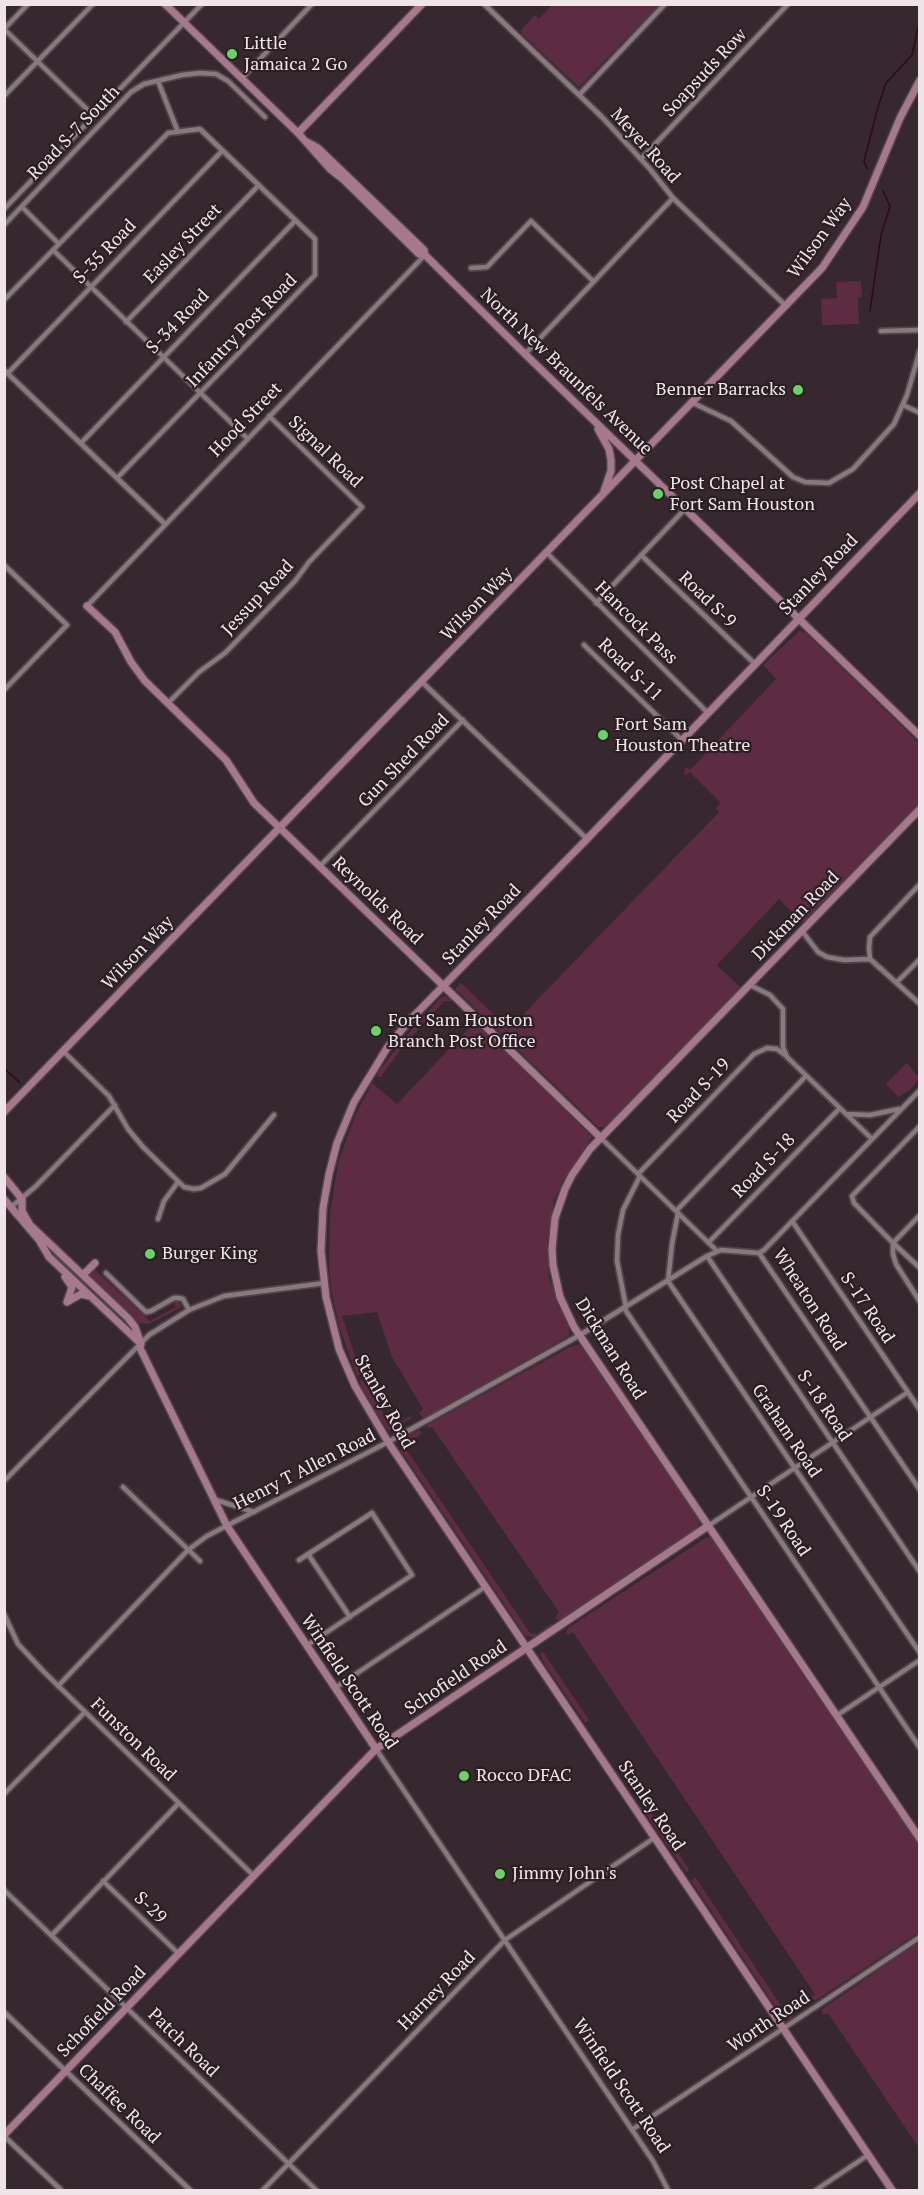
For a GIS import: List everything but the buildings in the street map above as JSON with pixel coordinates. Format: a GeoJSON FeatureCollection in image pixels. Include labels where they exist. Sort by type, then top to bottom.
{"type":"FeatureCollection","features":[{"type":"Feature","properties":{"kind":"street"},"geometry":{"type":"LineString","coordinates":[[28,4],[4,30],[94,116]]}},
{"type":"Feature","properties":{"kind":"street"},"geometry":{"type":"LineString","coordinates":[[4,96],[93,4]]}},
{"type":"Feature","properties":{"kind":"street","name":"North New Braunfels Avenue"},"geometry":{"type":"LineString","coordinates":[[165,4],[307,142],[318,148],[356,184],[525,354],[920,736]]}},
{"type":"Feature","properties":{"kind":"street"},"geometry":{"type":"LineString","coordinates":[[4,209],[202,4]]}},
{"type":"Feature","properties":{"kind":"street"},"geometry":{"type":"LineString","coordinates":[[242,78],[312,4]]}},
{"type":"Feature","properties":{"kind":"street"},"geometry":{"type":"LineString","coordinates":[[298,133],[422,4]]}},
{"type":"Feature","properties":{"kind":"street","name":"Meyer Road"},"geometry":{"type":"LineString","coordinates":[[484,4],[642,159],[673,198],[786,306]]}},
{"type":"Feature","properties":{"kind":"street"},"geometry":{"type":"LineString","coordinates":[[579,95],[665,4]]}},
{"type":"Feature","properties":{"kind":"street","name":"Soapsuds Row"},"geometry":{"type":"LineString","coordinates":[[642,159],[788,4]]}},
{"type":"Feature","properties":{"kind":"street","name":"Road S-7 South"},"geometry":{"type":"LineString","coordinates":[[4,225],[131,93],[144,84],[191,74],[216,74],[228,81],[265,117]]}},
{"type":"Feature","properties":{"kind":"street","name":"Wilson Way"},"geometry":{"type":"LineString","coordinates":[[4,1112],[822,268],[863,207],[900,118],[920,80]]}},
{"type":"Feature","properties":{"kind":"street"},"geometry":{"type":"LineString","coordinates":[[4,300],[165,135],[178,132],[158,81]]}},
{"type":"Feature","properties":{"kind":"street","name":"Infantry Post Road"},"geometry":{"type":"LineString","coordinates":[[117,478],[315,275],[315,239],[200,129],[178,132]]}},
{"type":"Feature","properties":{"kind":"street","name":"S-35 Road"},"geometry":{"type":"LineString","coordinates":[[6,371],[222,151]]}},
{"type":"Feature","properties":{"kind":"street","name":"Easley Street"},"geometry":{"type":"LineString","coordinates":[[126,322],[259,185]]}},
{"type":"Feature","properties":{"kind":"street"},"geometry":{"type":"LineString","coordinates":[[525,354],[673,198]]}},
{"type":"Feature","properties":{"kind":"street"},"geometry":{"type":"LineString","coordinates":[[22,207],[59,244]]}},
{"type":"Feature","properties":{"kind":"street","name":"S-34 Road"},"geometry":{"type":"LineString","coordinates":[[81,443],[296,221]]}},
{"type":"Feature","properties":{"kind":"street"},"geometry":{"type":"LineString","coordinates":[[471,268],[487,267],[531,221],[593,281]]}},
{"type":"Feature","properties":{"kind":"street"},"geometry":{"type":"LineString","coordinates":[[53,250],[247,438]]}},
{"type":"Feature","properties":{"kind":"street","name":"Hood Street"},"geometry":{"type":"LineString","coordinates":[[87,606],[425,255]]}},
{"type":"Feature","properties":{"kind":"street"},"geometry":{"type":"LineString","coordinates":[[881,331],[920,330]]}},
{"type":"Feature","properties":{"kind":"street"},"geometry":{"type":"LineString","coordinates":[[693,403],[731,421],[793,477],[815,484],[835,481],[853,469],[894,424],[903,405],[920,350]]}},
{"type":"Feature","properties":{"kind":"street"},"geometry":{"type":"LineString","coordinates":[[6,371],[165,524]]}},
{"type":"Feature","properties":{"kind":"street"},"geometry":{"type":"LineString","coordinates":[[903,405],[920,414]]}},
{"type":"Feature","properties":{"kind":"street"},"geometry":{"type":"LineString","coordinates":[[583,410],[602,434],[609,449],[611,471],[601,497]]}},
{"type":"Feature","properties":{"kind":"street","name":"Signal Road"},"geometry":{"type":"LineString","coordinates":[[269,416],[362,507]]}},
{"type":"Feature","properties":{"kind":"street","name":"Stanley Road"},"geometry":{"type":"LineString","coordinates":[[892,2190],[388,1442],[355,1386],[339,1349],[329,1315],[321,1251],[323,1208],[332,1161],[344,1125],[354,1102],[382,1056],[408,1022],[920,492]]}},
{"type":"Feature","properties":{"kind":"street","name":"Jessup Road"},"geometry":{"type":"LineString","coordinates":[[168,703],[199,672],[225,653],[362,507]]}},
{"type":"Feature","properties":{"kind":"street"},"geometry":{"type":"LineString","coordinates":[[596,603],[685,508]]}},
{"type":"Feature","properties":{"kind":"street","name":"Hancock Pass"},"geometry":{"type":"LineString","coordinates":[[546,552],[708,713]]}},
{"type":"Feature","properties":{"kind":"street","name":"Road S-9"},"geometry":{"type":"LineString","coordinates":[[641,555],[755,664]]}},
{"type":"Feature","properties":{"kind":"street"},"geometry":{"type":"LineString","coordinates":[[4,566],[67,625],[4,690]]}},
{"type":"Feature","properties":{"kind":"street","name":"Reynolds Road"},"geometry":{"type":"LineString","coordinates":[[87,606],[115,632],[138,672],[226,759],[254,803],[717,1251]]}},
{"type":"Feature","properties":{"kind":"street","name":"Road S-11"},"geometry":{"type":"LineString","coordinates":[[584,645],[682,740]]}},
{"type":"Feature","properties":{"kind":"street"},"geometry":{"type":"LineString","coordinates":[[422,682],[463,720]]}},
{"type":"Feature","properties":{"kind":"street","name":"Gun Shed Road"},"geometry":{"type":"LineString","coordinates":[[320,866],[463,720],[587,839]]}},
{"type":"Feature","properties":{"kind":"street","name":"Dickman Road"},"geometry":{"type":"LineString","coordinates":[[920,811],[580,1161],[559,1203],[553,1234],[553,1265],[566,1312],[920,1839]]}},
{"type":"Feature","properties":{"kind":"street"},"geometry":{"type":"LineString","coordinates":[[920,884],[870,937],[868,948],[870,959],[920,1004]]}},
{"type":"Feature","properties":{"kind":"street"},"geometry":{"type":"LineString","coordinates":[[802,931],[818,952],[827,957],[844,960],[870,959]]}},
{"type":"Feature","properties":{"kind":"street"},"geometry":{"type":"LineString","coordinates":[[897,982],[920,959]]}},
{"type":"Feature","properties":{"kind":"street"},"geometry":{"type":"LineString","coordinates":[[750,985],[770,995],[783,1009],[783,1047],[787,1056],[872,1139]]}},
{"type":"Feature","properties":{"kind":"street","name":"Road S-19"},"geometry":{"type":"LineString","coordinates":[[639,1175],[754,1054],[762,1049],[773,1048],[787,1056]]}},
{"type":"Feature","properties":{"kind":"street"},"geometry":{"type":"LineString","coordinates":[[64,1052],[109,1096],[128,1129],[184,1187],[194,1190],[220,1178],[234,1165],[274,1115]]}},
{"type":"Feature","properties":{"kind":"street"},"geometry":{"type":"LineString","coordinates":[[668,1281],[677,1212],[806,1076]]}},
{"type":"Feature","properties":{"kind":"street","name":"Wheaton Road"},"geometry":{"type":"LineString","coordinates":[[920,1090],[759,1253],[920,1490]]}},
{"type":"Feature","properties":{"kind":"street"},"geometry":{"type":"LineString","coordinates":[[11,1207],[22,1199],[115,1105]]}},
{"type":"Feature","properties":{"kind":"street","name":"Road S-18"},"geometry":{"type":"LineString","coordinates":[[709,1242],[840,1108]]}},
{"type":"Feature","properties":{"kind":"street"},"geometry":{"type":"LineString","coordinates":[[846,1114],[870,1115],[901,1109]]}},
{"type":"Feature","properties":{"kind":"street"},"geometry":{"type":"LineString","coordinates":[[920,1126],[852,1196],[854,1203],[920,1268]]}},
{"type":"Feature","properties":{"kind":"street","name":"S-19 Road"},"geometry":{"type":"LineString","coordinates":[[639,1175],[623,1210],[618,1235],[616,1262],[625,1308],[920,1748]]}},
{"type":"Feature","properties":{"kind":"street"},"geometry":{"type":"LineString","coordinates":[[4,1178],[22,1199],[22,1211],[30,1225],[128,1318],[138,1333],[141,1344]]}},
{"type":"Feature","properties":{"kind":"street"},"geometry":{"type":"LineString","coordinates":[[158,1219],[164,1201],[178,1182]]}},
{"type":"Feature","properties":{"kind":"street","name":"Winfield Scott Road"},"geometry":{"type":"LineString","coordinates":[[4,1199],[39,1240],[50,1257],[141,1344],[140,1348],[227,1526],[633,2129],[668,2190]]}},
{"type":"Feature","properties":{"kind":"street"},"geometry":{"type":"LineString","coordinates":[[920,1215],[893,1243],[896,1264],[920,1302]]}},
{"type":"Feature","properties":{"kind":"street","name":"S-17 Road"},"geometry":{"type":"LineString","coordinates":[[792,1221],[920,1410]]}},
{"type":"Feature","properties":{"kind":"street","name":"Henry T Allen Road"},"geometry":{"type":"LineString","coordinates":[[58,1686],[188,1550],[207,1536],[388,1442],[580,1335],[707,1256],[717,1251],[759,1253]]}},
{"type":"Feature","properties":{"kind":"street","name":"S-18 Road"},"geometry":{"type":"LineString","coordinates":[[707,1256],[920,1572]]}},
{"type":"Feature","properties":{"kind":"street"},"geometry":{"type":"LineString","coordinates":[[50,1257],[53,1265],[71,1283],[72,1292],[67,1302],[81,1294],[91,1296]]}},
{"type":"Feature","properties":{"kind":"street"},"geometry":{"type":"LineString","coordinates":[[83,1275],[95,1263]]}},
{"type":"Feature","properties":{"kind":"street"},"geometry":{"type":"LineString","coordinates":[[106,1273],[146,1312],[174,1298],[183,1299],[189,1310]]}},
{"type":"Feature","properties":{"kind":"street","name":"Graham Road"},"geometry":{"type":"LineString","coordinates":[[668,1281],[920,1653]]}},
{"type":"Feature","properties":{"kind":"street"},"geometry":{"type":"LineString","coordinates":[[4,1481],[149,1335],[189,1310],[224,1296],[325,1283]]}},
{"type":"Feature","properties":{"kind":"street","name":"Schofield Road"},"geometry":{"type":"LineString","coordinates":[[4,2136],[376,1749],[908,1392]]}},
{"type":"Feature","properties":{"kind":"street"},"geometry":{"type":"LineString","coordinates":[[123,1488],[200,1562]]}},
{"type":"Feature","properties":{"kind":"street"},"geometry":{"type":"LineString","coordinates":[[213,1499],[254,1512]]}},
{"type":"Feature","properties":{"kind":"street"},"geometry":{"type":"LineString","coordinates":[[299,1560],[372,1513],[412,1575],[306,1646]]}},
{"type":"Feature","properties":{"kind":"street"},"geometry":{"type":"LineString","coordinates":[[308,1554],[350,1617]]}},
{"type":"Feature","properties":{"kind":"street"},"geometry":{"type":"LineString","coordinates":[[335,1688],[486,1587]]}},
{"type":"Feature","properties":{"kind":"street","name":"Funston Road"},"geometry":{"type":"LineString","coordinates":[[4,1614],[18,1644],[58,1686],[254,1876]]}},
{"type":"Feature","properties":{"kind":"street"},"geometry":{"type":"LineString","coordinates":[[836,1716],[920,1660]]}},
{"type":"Feature","properties":{"kind":"street"},"geometry":{"type":"LineString","coordinates":[[4,1794],[85,1712]]}},
{"type":"Feature","properties":{"kind":"street"},"geometry":{"type":"LineString","coordinates":[[52,1935],[179,1803]]}},
{"type":"Feature","properties":{"kind":"street","name":"Harney Road"},"geometry":{"type":"LineString","coordinates":[[263,2190],[505,1940],[654,1838]]}},
{"type":"Feature","properties":{"kind":"street","name":"S-29"},"geometry":{"type":"LineString","coordinates":[[103,1881],[179,1954]]}},
{"type":"Feature","properties":{"kind":"street","name":"Patch Road"},"geometry":{"type":"LineString","coordinates":[[4,1890],[316,2190]]}},
{"type":"Feature","properties":{"kind":"street","name":"Worth Road"},"geometry":{"type":"LineString","coordinates":[[633,2129],[920,1937]]}},
{"type":"Feature","properties":{"kind":"street","name":"Chaffee Road"},"geometry":{"type":"LineString","coordinates":[[4,2012],[190,2190]]}},
{"type":"Feature","properties":{"kind":"street"},"geometry":{"type":"LineString","coordinates":[[4,2136],[61,2190]]}},
{"type":"Feature","properties":{"kind":"street"},"geometry":{"type":"LineString","coordinates":[[816,2190],[868,2155]]}},
{"type":"Feature","properties":{"kind":"shaded area"},"geometry":{"type":"Polygon","coordinates":[[[553,4],[659,5],[579,87],[522,34],[521,30],[535,15],[539,19],[553,4]]]}},
{"type":"Feature","properties":{"kind":"shaded area"},"geometry":{"type":"Polygon","coordinates":[[[861,281],[862,297],[858,298],[859,324],[822,325],[821,299],[837,298],[836,282],[861,281]]]}},
{"type":"Feature","properties":{"kind":"shaded area"},"geometry":{"type":"Polygon","coordinates":[[[799,631],[805,632],[919,743],[919,804],[804,924],[779,899],[717,965],[742,989],[606,1127],[598,1127],[455,989],[461,983],[509,1029],[719,812],[716,808],[721,803],[690,772],[684,774],[685,769],[686,767],[690,770],[776,679],[763,665],[799,631]]]}},
{"type":"Feature","properties":{"kind":"shaded area"},"geometry":{"type":"Polygon","coordinates":[[[445,996],[452,1001],[444,1001],[404,1045],[381,1077],[378,1077],[378,1072],[407,1035],[440,998],[445,996]]]}},
{"type":"Feature","properties":{"kind":"shaded area"},"geometry":{"type":"Polygon","coordinates":[[[469,1019],[475,1022],[592,1137],[563,1181],[554,1200],[547,1241],[549,1278],[569,1329],[569,1336],[424,1418],[419,1413],[423,1409],[392,1357],[377,1312],[342,1316],[361,1374],[358,1376],[356,1373],[339,1326],[331,1289],[330,1213],[338,1164],[355,1116],[372,1083],[397,1104],[473,1024],[469,1023],[469,1019]]]}},
{"type":"Feature","properties":{"kind":"shaded area"},"geometry":{"type":"Polygon","coordinates":[[[907,1063],[919,1078],[911,1089],[899,1097],[886,1084],[907,1063]]]}},
{"type":"Feature","properties":{"kind":"shaded area"},"geometry":{"type":"Polygon","coordinates":[[[94,1269],[150,1321],[176,1307],[174,1303],[176,1300],[182,1307],[149,1324],[135,1323],[88,1277],[94,1269]]]}},
{"type":"Feature","properties":{"kind":"shaded area"},"geometry":{"type":"Polygon","coordinates":[[[581,1344],[701,1522],[696,1530],[559,1621],[555,1617],[559,1612],[432,1427],[428,1428],[427,1425],[570,1347],[581,1344]]]}},
{"type":"Feature","properties":{"kind":"shaded area"},"geometry":{"type":"Polygon","coordinates":[[[362,1379],[391,1426],[411,1416],[412,1418],[389,1431],[361,1387],[360,1380],[362,1379]]]}},
{"type":"Feature","properties":{"kind":"shaded area"},"geometry":{"type":"Polygon","coordinates":[[[419,1430],[422,1433],[404,1446],[530,1633],[537,1634],[551,1624],[553,1625],[534,1638],[525,1635],[401,1451],[399,1444],[402,1440],[419,1430]]]}},
{"type":"Feature","properties":{"kind":"shaded area"},"geometry":{"type":"Polygon","coordinates":[[[707,1537],[712,1538],[717,1544],[919,1844],[919,1932],[815,2001],[811,1997],[815,1994],[573,1632],[567,1635],[566,1633],[568,1628],[707,1537]]]}},
{"type":"Feature","properties":{"kind":"shaded area"},"geometry":{"type":"Polygon","coordinates":[[[543,1652],[589,1720],[585,1723],[544,1663],[540,1654],[543,1652]]]}},
{"type":"Feature","properties":{"kind":"shaded area"},"geometry":{"type":"Polygon","coordinates":[[[647,1807],[689,1869],[688,1872],[644,1811],[647,1807]]]}},
{"type":"Feature","properties":{"kind":"shaded area"},"geometry":{"type":"Polygon","coordinates":[[[695,1877],[786,2013],[791,2010],[793,2016],[790,2019],[783,2018],[691,1881],[695,1877]]]}},
{"type":"Feature","properties":{"kind":"shaded area"},"geometry":{"type":"Polygon","coordinates":[[[919,1942],[919,2148],[828,2013],[823,2015],[821,2010],[919,1942]]]}},
{"type":"Feature","properties":{"kind":"waterway"},"geometry":{"type":"LineString","coordinates":[[867,169],[864,161],[886,83],[912,55],[920,18]]}},
{"type":"Feature","properties":{"kind":"waterway"},"geometry":{"type":"LineString","coordinates":[[870,311],[881,235],[890,206],[883,191]]}},
{"type":"Feature","properties":{"kind":"waterway"},"geometry":{"type":"LineString","coordinates":[[4,1068],[20,1083]]}},
{"type":"Feature","properties":{"kind":"place","name":"Little Jamaica 2 Go"},"geometry":{"type":"Point","coordinates":[232,54]}},
{"type":"Feature","properties":{"kind":"place","name":"Benner Barracks"},"geometry":{"type":"Point","coordinates":[798,390]}},
{"type":"Feature","properties":{"kind":"place","name":"Post Chapel at Fort Sam Houston"},"geometry":{"type":"Point","coordinates":[658,494]}},
{"type":"Feature","properties":{"kind":"place","name":"Fort Sam Houston Theatre"},"geometry":{"type":"Point","coordinates":[603,735]}},
{"type":"Feature","properties":{"kind":"place","name":"Fort Sam Houston Branch Post Office"},"geometry":{"type":"Point","coordinates":[376,1031]}},
{"type":"Feature","properties":{"kind":"place","name":"Burger King"},"geometry":{"type":"Point","coordinates":[150,1254]}},
{"type":"Feature","properties":{"kind":"place","name":"Rocco DFAC"},"geometry":{"type":"Point","coordinates":[464,1776]}},
{"type":"Feature","properties":{"kind":"place","name":"Jimmy John's"},"geometry":{"type":"Point","coordinates":[500,1874]}}]}
